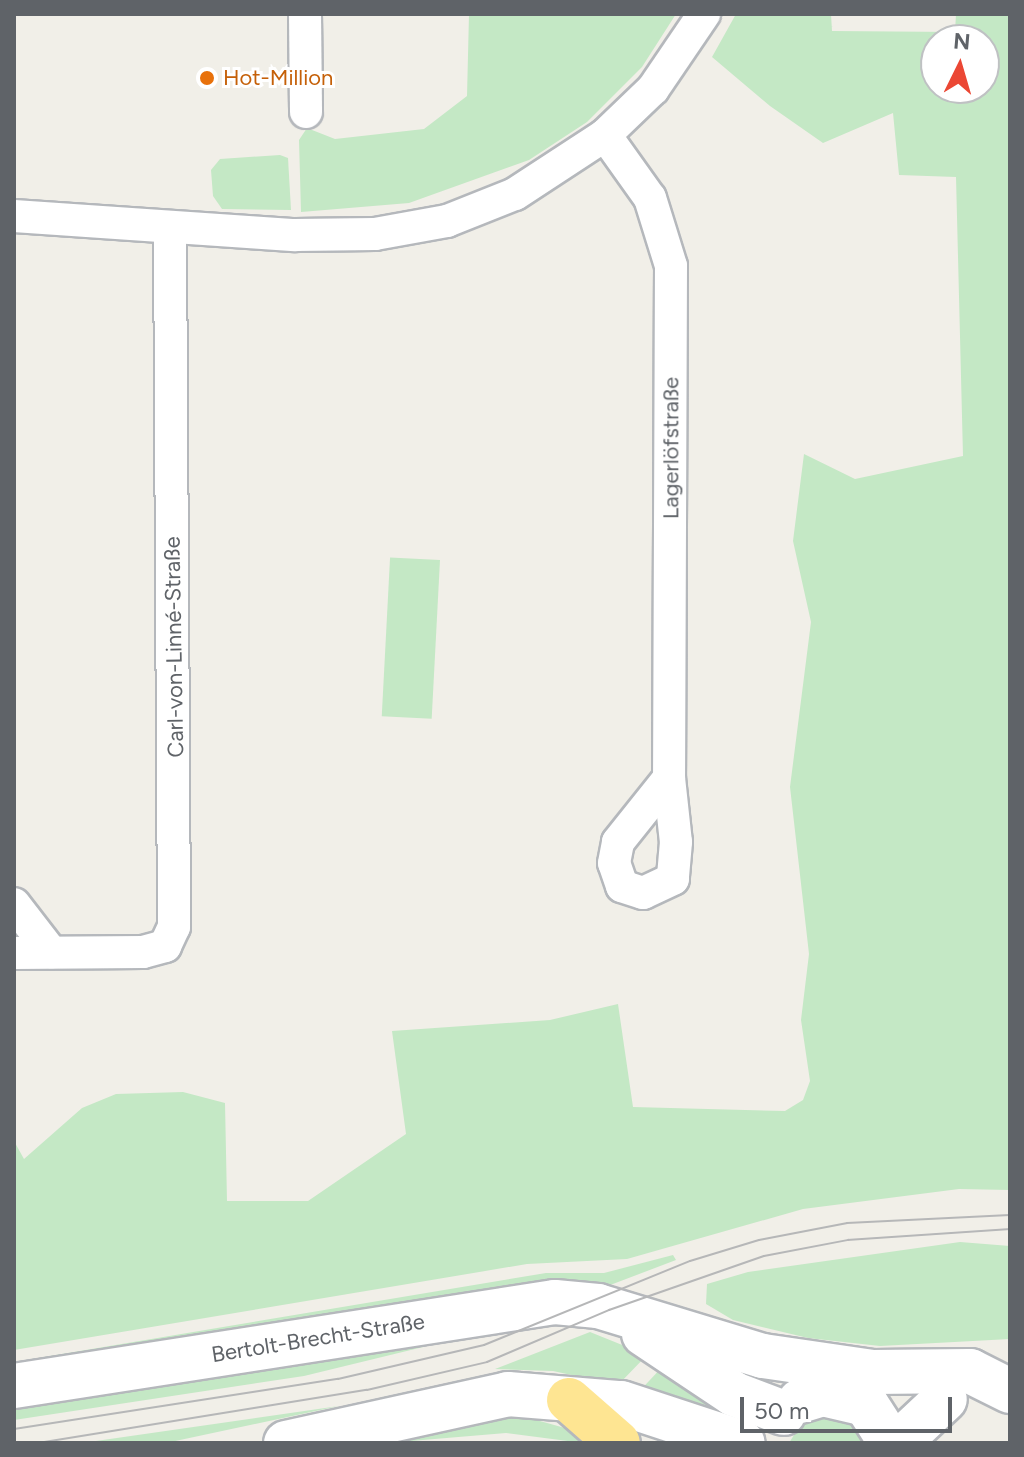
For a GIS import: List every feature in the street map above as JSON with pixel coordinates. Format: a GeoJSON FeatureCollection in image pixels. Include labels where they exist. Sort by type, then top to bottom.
{"type":"FeatureCollection","features":[{"type":"Feature","properties":{"kind":"highway"},"geometry":{"type":"LineString","coordinates":[[569,1400],[618,1443]]}},
{"type":"Feature","properties":{"kind":"main road","name":"Bertolt-Brecht-Straße"},"geometry":{"type":"LineString","coordinates":[[14,1386],[528,1303],[584,1303],[776,1358],[873,1372],[970,1371],[1010,1392]]}},
{"type":"Feature","properties":{"kind":"main road","name":"Bertolt-Brecht-Straße"},"geometry":{"type":"LineString","coordinates":[[621,1315],[734,1394],[776,1428],[823,1394],[866,1404],[917,1396],[945,1399],[1010,1392]]}},
{"type":"Feature","properties":{"kind":"main road"},"geometry":{"type":"LineString","coordinates":[[286,1443],[478,1396],[621,1403],[743,1443]]}},
{"type":"Feature","properties":{"kind":"main road"},"geometry":{"type":"LineString","coordinates":[[898,1443],[945,1399]]}},
{"type":"Feature","properties":{"kind":"main road"},"geometry":{"type":"LineString","coordinates":[[866,1404],[891,1443]]}},
{"type":"Feature","properties":{"kind":"street"},"geometry":{"type":"LineString","coordinates":[[305,14],[306,112]]}},
{"type":"Feature","properties":{"kind":"street"},"geometry":{"type":"LineString","coordinates":[[14,216],[170,231],[375,234],[447,221],[515,194],[605,135],[653,89],[704,14]]}},
{"type":"Feature","properties":{"kind":"street","name":"Lagerlöfstraße"},"geometry":{"type":"LineString","coordinates":[[605,135],[650,198],[671,266],[669,778]]}},
{"type":"Feature","properties":{"kind":"street","name":"Carl-von-Linné-Straße"},"geometry":{"type":"LineString","coordinates":[[14,953],[143,952],[165,946],[174,927],[170,231]]}},
{"type":"Feature","properties":{"kind":"street"},"geometry":{"type":"LineString","coordinates":[[14,904],[51,952]]}},
{"type":"Feature","properties":{"kind":"green space"},"geometry":{"type":"Polygon","coordinates":[[[469,14],[676,14],[642,67],[587,122],[529,160],[409,203],[301,212],[299,140],[307,128],[335,139],[424,129],[467,96],[469,14]]]}},
{"type":"Feature","properties":{"kind":"green space"},"geometry":{"type":"Polygon","coordinates":[[[736,14],[831,14],[832,31],[920,32],[920,104],[1000,104],[1000,24],[955,24],[956,14],[1010,14],[1010,1190],[959,1189],[803,1209],[627,1259],[527,1264],[14,1350],[14,1141],[24,1159],[82,1108],[116,1094],[183,1092],[225,1103],[227,1201],[308,1201],[406,1134],[392,1031],[550,1020],[618,1004],[633,1107],[785,1111],[803,1100],[810,1081],[801,1020],[809,954],[790,787],[811,622],[793,541],[804,454],[855,479],[963,456],[956,177],[899,175],[893,113],[823,143],[770,106],[712,57],[736,14]]]}},
{"type":"Feature","properties":{"kind":"green space"},"geometry":{"type":"Polygon","coordinates":[[[280,155],[288,158],[291,210],[222,209],[213,196],[211,170],[220,159],[280,155]]]}},
{"type":"Feature","properties":{"kind":"green space"},"geometry":{"type":"Polygon","coordinates":[[[390,557],[440,560],[432,719],[382,716],[390,557]]]}},
{"type":"Feature","properties":{"kind":"green space"},"geometry":{"type":"Polygon","coordinates":[[[960,1242],[1010,1246],[1010,1339],[880,1346],[808,1338],[733,1320],[706,1304],[707,1284],[748,1272],[960,1242]]]}},
{"type":"Feature","properties":{"kind":"green space"},"geometry":{"type":"Polygon","coordinates":[[[673,1255],[676,1260],[605,1287],[14,1371],[14,1362],[546,1273],[604,1273],[673,1255]]]}},
{"type":"Feature","properties":{"kind":"green space"},"geometry":{"type":"Polygon","coordinates":[[[493,1330],[304,1376],[14,1420],[14,1407],[493,1330]]]}},
{"type":"Feature","properties":{"kind":"green space"},"geometry":{"type":"Polygon","coordinates":[[[590,1332],[647,1355],[618,1385],[553,1371],[495,1369],[590,1332]]]}},
{"type":"Feature","properties":{"kind":"green space"},"geometry":{"type":"Polygon","coordinates":[[[663,1366],[759,1425],[756,1434],[635,1396],[663,1366]]]}},
{"type":"Feature","properties":{"kind":"green space"},"geometry":{"type":"Polygon","coordinates":[[[339,1406],[166,1443],[82,1443],[339,1406]]]}},
{"type":"Feature","properties":{"kind":"green space"},"geometry":{"type":"Polygon","coordinates":[[[823,1415],[849,1420],[869,1443],[789,1443],[799,1427],[823,1415]]]}},
{"type":"Feature","properties":{"kind":"green space"},"geometry":{"type":"Polygon","coordinates":[[[522,1416],[590,1435],[583,1443],[506,1433],[387,1443],[489,1418],[522,1416]]]}},
{"type":"Feature","properties":{"kind":"tram line"},"geometry":{"type":"LineString","coordinates":[[14,1429],[338,1379],[484,1345],[690,1261],[759,1240],[847,1223],[1010,1215]]}},
{"type":"Feature","properties":{"kind":"tram line"},"geometry":{"type":"LineString","coordinates":[[38,1443],[367,1390],[487,1362],[609,1310],[764,1256],[848,1240],[1010,1229]]}},
{"type":"Feature","properties":{"kind":"place","name":"Hot-Million"},"geometry":{"type":"Point","coordinates":[207,78]}}]}
